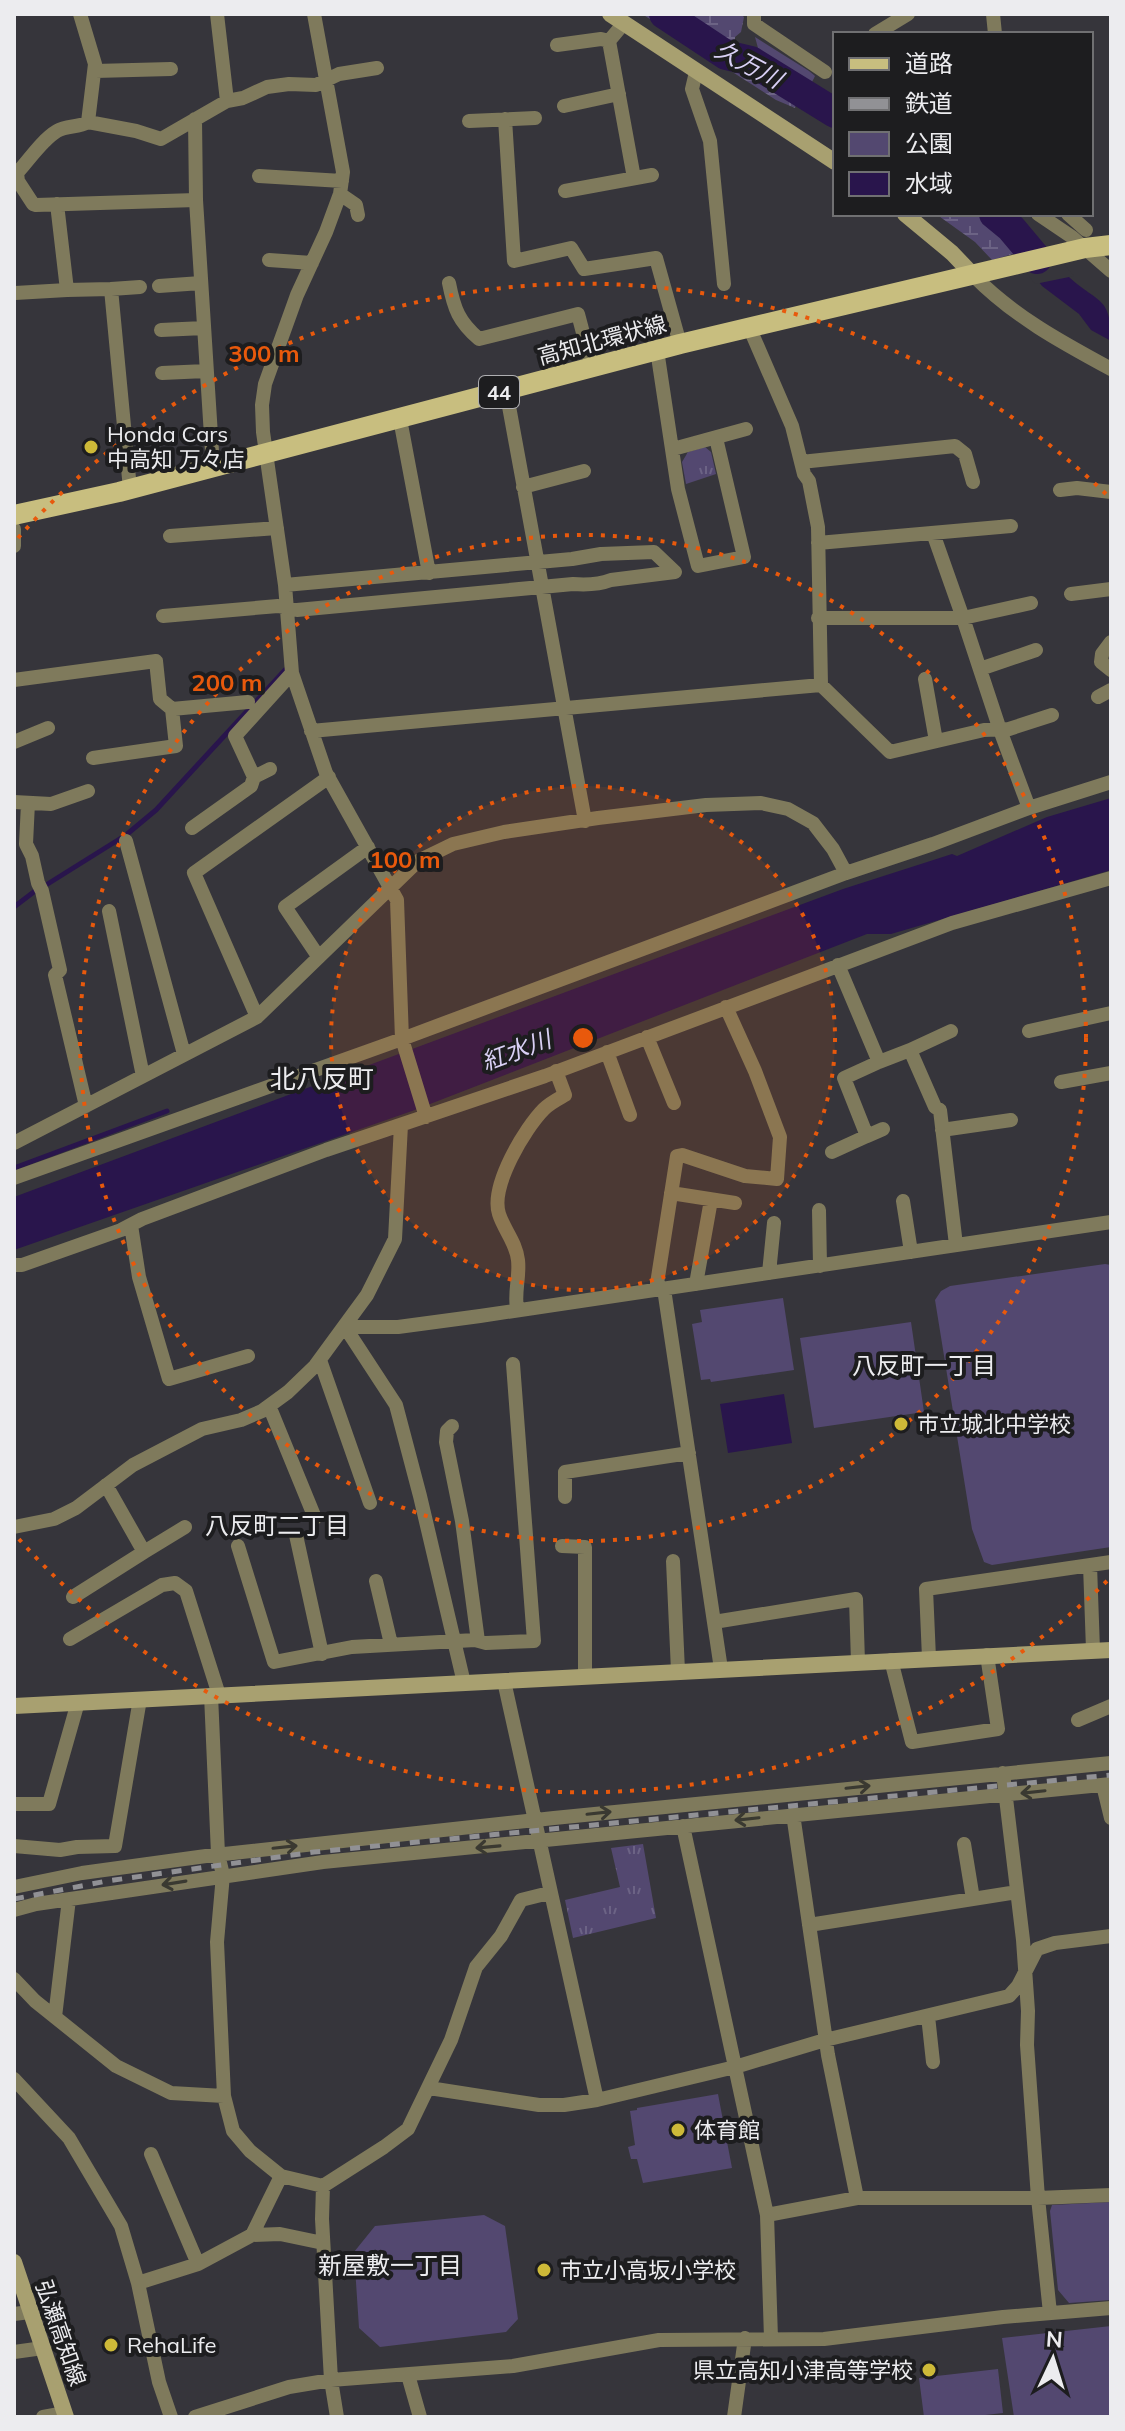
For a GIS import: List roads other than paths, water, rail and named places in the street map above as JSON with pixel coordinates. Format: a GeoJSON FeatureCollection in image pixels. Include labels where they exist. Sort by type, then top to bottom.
{"type":"FeatureCollection","features":[{"type":"Feature","properties":{"kind":"main road","name":"高知北環状線"},"geometry":{"type":"LineString","coordinates":[[14,515],[130,489],[680,344],[979,274],[1080,243],[1111,245]]}},
{"type":"Feature","properties":{"kind":"street"},"geometry":{"type":"LineString","coordinates":[[80,14],[95,64],[88,122]]}},
{"type":"Feature","properties":{"kind":"street"},"geometry":{"type":"LineString","coordinates":[[217,14],[227,101]]}},
{"type":"Feature","properties":{"kind":"street"},"geometry":{"type":"LineString","coordinates":[[314,14],[343,172],[341,188],[326,232],[297,295],[265,384],[262,419],[265,452],[285,585],[292,673],[329,777],[394,893],[402,1043],[424,1113]]}},
{"type":"Feature","properties":{"kind":"street"},"geometry":{"type":"LineString","coordinates":[[754,14],[754,24],[827,71]]}},
{"type":"Feature","properties":{"kind":"street"},"geometry":{"type":"LineString","coordinates":[[878,32],[908,14]]}},
{"type":"Feature","properties":{"kind":"street"},"geometry":{"type":"LineString","coordinates":[[634,178],[609,41],[617,19],[833,161]]}},
{"type":"Feature","properties":{"kind":"street"},"geometry":{"type":"LineString","coordinates":[[557,45],[601,39],[609,41]]}},
{"type":"Feature","properties":{"kind":"street"},"geometry":{"type":"LineString","coordinates":[[196,200],[33,204],[16,182],[17,173],[55,132],[67,127],[80,127],[88,122],[161,139],[227,101],[243,98],[267,87],[316,85],[339,74],[377,68]]}},
{"type":"Feature","properties":{"kind":"street"},"geometry":{"type":"LineString","coordinates":[[95,71],[171,69]]}},
{"type":"Feature","properties":{"kind":"street"},"geometry":{"type":"LineString","coordinates":[[696,72],[692,89],[710,141],[724,284]]}},
{"type":"Feature","properties":{"kind":"street"},"geometry":{"type":"LineString","coordinates":[[564,106],[619,94]]}},
{"type":"Feature","properties":{"kind":"street"},"geometry":{"type":"LineString","coordinates":[[469,121],[535,118]]}},
{"type":"Feature","properties":{"kind":"street"},"geometry":{"type":"LineString","coordinates":[[195,119],[196,200],[213,467]]}},
{"type":"Feature","properties":{"kind":"street"},"geometry":{"type":"LineString","coordinates":[[505,119],[514,261],[571,248],[584,269],[656,258],[680,344]]}},
{"type":"Feature","properties":{"kind":"street"},"geometry":{"type":"LineString","coordinates":[[565,191],[652,175]]}},
{"type":"Feature","properties":{"kind":"street"},"geometry":{"type":"LineString","coordinates":[[259,176],[341,188],[356,205],[358,215]]}},
{"type":"Feature","properties":{"kind":"street"},"geometry":{"type":"LineString","coordinates":[[57,204],[67,290]]}},
{"type":"Feature","properties":{"kind":"street"},"geometry":{"type":"LineString","coordinates":[[907,216],[979,274],[988,291],[1031,325],[1111,369]]}},
{"type":"Feature","properties":{"kind":"street"},"geometry":{"type":"LineString","coordinates":[[1041,216],[1080,243],[1111,271]]}},
{"type":"Feature","properties":{"kind":"street"},"geometry":{"type":"LineString","coordinates":[[1069,216],[1080,243]]}},
{"type":"Feature","properties":{"kind":"street"},"geometry":{"type":"LineString","coordinates":[[269,260],[312,263]]}},
{"type":"Feature","properties":{"kind":"street"},"geometry":{"type":"LineString","coordinates":[[159,286],[201,283]]}},
{"type":"Feature","properties":{"kind":"street"},"geometry":{"type":"LineString","coordinates":[[449,283],[453,305],[465,327],[479,339],[578,314],[592,367]]}},
{"type":"Feature","properties":{"kind":"street"},"geometry":{"type":"LineString","coordinates":[[15,293],[140,287]]}},
{"type":"Feature","properties":{"kind":"street"},"geometry":{"type":"LineString","coordinates":[[111,289],[130,489]]}},
{"type":"Feature","properties":{"kind":"street"},"geometry":{"type":"LineString","coordinates":[[161,330],[204,328]]}},
{"type":"Feature","properties":{"kind":"street"},"geometry":{"type":"LineString","coordinates":[[750,329],[792,426],[809,481],[818,527],[821,685],[890,752],[984,730],[1009,729],[1052,715]]}},
{"type":"Feature","properties":{"kind":"street"},"geometry":{"type":"LineString","coordinates":[[657,350],[678,489],[698,566],[744,557],[716,438]]}},
{"type":"Feature","properties":{"kind":"street"},"geometry":{"type":"LineString","coordinates":[[162,373],[206,371]]}},
{"type":"Feature","properties":{"kind":"street"},"geometry":{"type":"LineString","coordinates":[[506,390],[585,821]]}},
{"type":"Feature","properties":{"kind":"street"},"geometry":{"type":"LineString","coordinates":[[400,419],[429,573]]}},
{"type":"Feature","properties":{"kind":"street"},"geometry":{"type":"LineString","coordinates":[[673,449],[746,429]]}},
{"type":"Feature","properties":{"kind":"street"},"geometry":{"type":"LineString","coordinates":[[801,462],[955,446],[965,454],[973,482]]}},
{"type":"Feature","properties":{"kind":"street"},"geometry":{"type":"LineString","coordinates":[[523,487],[584,471]]}},
{"type":"Feature","properties":{"kind":"street"},"geometry":{"type":"LineString","coordinates":[[1060,490],[1077,488],[1111,492]]}},
{"type":"Feature","properties":{"kind":"street"},"geometry":{"type":"LineString","coordinates":[[818,543],[1011,526]]}},
{"type":"Feature","properties":{"kind":"street"},"geometry":{"type":"LineString","coordinates":[[170,536],[277,528]]}},
{"type":"Feature","properties":{"kind":"street"},"geometry":{"type":"LineString","coordinates":[[14,529],[14,546]]}},
{"type":"Feature","properties":{"kind":"street"},"geometry":{"type":"LineString","coordinates":[[933,533],[1029,808]]}},
{"type":"Feature","properties":{"kind":"street"},"geometry":{"type":"LineString","coordinates":[[163,616],[278,606],[297,610],[602,584],[611,580],[675,572],[654,552],[601,554],[285,585]]}},
{"type":"Feature","properties":{"kind":"street"},"geometry":{"type":"LineString","coordinates":[[1071,594],[1111,589]]}},
{"type":"Feature","properties":{"kind":"street"},"geometry":{"type":"LineString","coordinates":[[818,618],[963,618],[1031,603]]}},
{"type":"Feature","properties":{"kind":"street"},"geometry":{"type":"LineString","coordinates":[[1111,642],[1102,654],[1101,662],[1111,670]]}},
{"type":"Feature","properties":{"kind":"street"},"geometry":{"type":"LineString","coordinates":[[980,669],[1036,650]]}},
{"type":"Feature","properties":{"kind":"street"},"geometry":{"type":"LineString","coordinates":[[14,680],[156,661],[160,699],[172,709],[176,746],[93,758]]}},
{"type":"Feature","properties":{"kind":"street"},"geometry":{"type":"LineString","coordinates":[[192,828],[251,786],[254,777],[235,736],[292,673]]}},
{"type":"Feature","properties":{"kind":"street"},"geometry":{"type":"LineString","coordinates":[[925,679],[936,741]]}},
{"type":"Feature","properties":{"kind":"street"},"geometry":{"type":"LineString","coordinates":[[311,731],[821,685]]}},
{"type":"Feature","properties":{"kind":"street"},"geometry":{"type":"LineString","coordinates":[[172,709],[248,702]]}},
{"type":"Feature","properties":{"kind":"street"},"geometry":{"type":"LineString","coordinates":[[14,742],[48,728]]}},
{"type":"Feature","properties":{"kind":"street"},"geometry":{"type":"LineString","coordinates":[[254,777],[270,769]]}},
{"type":"Feature","properties":{"kind":"street"},"geometry":{"type":"LineString","coordinates":[[257,1017],[194,873],[329,777]]}},
{"type":"Feature","properties":{"kind":"street"},"geometry":{"type":"LineString","coordinates":[[14,1178],[402,1043],[846,873],[1111,782]]}},
{"type":"Feature","properties":{"kind":"street"},"geometry":{"type":"LineString","coordinates":[[86,1106],[55,975],[60,970],[42,891],[26,844],[21,802],[51,804],[88,791]]}},
{"type":"Feature","properties":{"kind":"street"},"geometry":{"type":"LineString","coordinates":[[14,1143],[257,1017],[318,956],[394,893],[418,861],[453,844],[504,832],[585,821],[706,805],[761,803],[788,809],[813,823],[846,873]]}},
{"type":"Feature","properties":{"kind":"street"},"geometry":{"type":"LineString","coordinates":[[126,841],[184,1054]]}},
{"type":"Feature","properties":{"kind":"street"},"geometry":{"type":"LineString","coordinates":[[318,956],[285,907],[368,847]]}},
{"type":"Feature","properties":{"kind":"street"},"geometry":{"type":"LineString","coordinates":[[14,1265],[22,1265],[326,1150],[401,1125],[424,1113],[556,1071],[952,923],[1111,878]]}},
{"type":"Feature","properties":{"kind":"street"},"geometry":{"type":"LineString","coordinates":[[109,911],[143,1076]]}},
{"type":"Feature","properties":{"kind":"street"},"geometry":{"type":"LineString","coordinates":[[838,965],[879,1062]]}},
{"type":"Feature","properties":{"kind":"street"},"geometry":{"type":"LineString","coordinates":[[721,1669],[689,1453],[660,1289],[677,1156],[745,1176],[777,1179],[780,1137],[726,1007]]}},
{"type":"Feature","properties":{"kind":"street"},"geometry":{"type":"LineString","coordinates":[[1029,1031],[1111,1013]]}},
{"type":"Feature","properties":{"kind":"street"},"geometry":{"type":"LineString","coordinates":[[867,1136],[844,1078],[951,1031]]}},
{"type":"Feature","properties":{"kind":"street"},"geometry":{"type":"LineString","coordinates":[[647,1037],[674,1103]]}},
{"type":"Feature","properties":{"kind":"street"},"geometry":{"type":"LineString","coordinates":[[910,1050],[935,1107],[940,1110],[956,1245]]}},
{"type":"Feature","properties":{"kind":"street"},"geometry":{"type":"LineString","coordinates":[[607,1052],[630,1115]]}},
{"type":"Feature","properties":{"kind":"street"},"geometry":{"type":"LineString","coordinates":[[517,1309],[518,1257],[498,1213],[498,1195],[527,1129],[547,1106],[565,1095],[556,1071]]}},
{"type":"Feature","properties":{"kind":"street"},"geometry":{"type":"LineString","coordinates":[[1061,1082],[1111,1073]]}},
{"type":"Feature","properties":{"kind":"street"},"geometry":{"type":"LineString","coordinates":[[942,1130],[1011,1120]]}},
{"type":"Feature","properties":{"kind":"street"},"geometry":{"type":"LineString","coordinates":[[14,1527],[54,1519],[76,1508],[133,1465],[202,1429],[241,1420],[268,1407],[320,1360],[367,1295],[395,1239],[401,1125]]}},
{"type":"Feature","properties":{"kind":"street"},"geometry":{"type":"LineString","coordinates":[[832,1152],[883,1129]]}},
{"type":"Feature","properties":{"kind":"street"},"geometry":{"type":"LineString","coordinates":[[671,1193],[735,1203]]}},
{"type":"Feature","properties":{"kind":"street"},"geometry":{"type":"LineString","coordinates":[[696,1284],[711,1200]]}},
{"type":"Feature","properties":{"kind":"street"},"geometry":{"type":"LineString","coordinates":[[903,1201],[911,1252]]}},
{"type":"Feature","properties":{"kind":"street"},"geometry":{"type":"LineString","coordinates":[[819,1210],[820,1266]]}},
{"type":"Feature","properties":{"kind":"street"},"geometry":{"type":"LineString","coordinates":[[345,1327],[398,1327],[1111,1222]]}},
{"type":"Feature","properties":{"kind":"street"},"geometry":{"type":"LineString","coordinates":[[769,1273],[774,1223]]}},
{"type":"Feature","properties":{"kind":"street"},"geometry":{"type":"LineString","coordinates":[[131,1225],[139,1277],[169,1379],[248,1356]]}},
{"type":"Feature","properties":{"kind":"street"},"geometry":{"type":"LineString","coordinates":[[345,1327],[396,1405],[464,1683]]}},
{"type":"Feature","properties":{"kind":"street"},"geometry":{"type":"LineString","coordinates":[[320,1360],[370,1503]]}},
{"type":"Feature","properties":{"kind":"street"},"geometry":{"type":"LineString","coordinates":[[238,1546],[274,1662],[352,1647],[534,1641],[513,1364]]}},
{"type":"Feature","properties":{"kind":"street"},"geometry":{"type":"LineString","coordinates":[[268,1407],[315,1518]]}},
{"type":"Feature","properties":{"kind":"street"},"geometry":{"type":"LineString","coordinates":[[452,1426],[447,1431],[446,1442],[462,1521],[478,1641]]}},
{"type":"Feature","properties":{"kind":"street"},"geometry":{"type":"LineString","coordinates":[[565,1497],[565,1472],[689,1453]]}},
{"type":"Feature","properties":{"kind":"street"},"geometry":{"type":"LineString","coordinates":[[106,1485],[144,1552]]}},
{"type":"Feature","properties":{"kind":"street"},"geometry":{"type":"LineString","coordinates":[[73,1597],[185,1527]]}},
{"type":"Feature","properties":{"kind":"street"},"geometry":{"type":"LineString","coordinates":[[296,1535],[322,1654]]}},
{"type":"Feature","properties":{"kind":"street"},"geometry":{"type":"LineString","coordinates":[[562,1546],[585,1547],[585,1677]]}},
{"type":"Feature","properties":{"kind":"street"},"geometry":{"type":"LineString","coordinates":[[673,1561],[678,1671]]}},
{"type":"Feature","properties":{"kind":"street"},"geometry":{"type":"LineString","coordinates":[[929,1658],[926,1589],[1111,1562]]}},
{"type":"Feature","properties":{"kind":"street"},"geometry":{"type":"LineString","coordinates":[[1090,1565],[1093,1650]]}},
{"type":"Feature","properties":{"kind":"street"},"geometry":{"type":"LineString","coordinates":[[376,1581],[391,1644]]}},
{"type":"Feature","properties":{"kind":"street"},"geometry":{"type":"LineString","coordinates":[[70,1639],[162,1585],[175,1583],[186,1591],[215,1695],[218,1854],[223,1875],[217,1942],[224,2096],[233,2131],[239,2141],[281,2176],[323,2186],[408,2129],[451,2040],[476,1967],[501,1936],[521,1900],[549,1893]]}},
{"type":"Feature","properties":{"kind":"street"},"geometry":{"type":"LineString","coordinates":[[714,1622],[856,1599],[858,1662]]}},
{"type":"Feature","properties":{"kind":"street"},"geometry":{"type":"LineString","coordinates":[[14,1706],[1111,1650]]}},
{"type":"Feature","properties":{"kind":"street"},"geometry":{"type":"LineString","coordinates":[[891,1660],[912,1742],[998,1729],[987,1655]]}},
{"type":"Feature","properties":{"kind":"street"},"geometry":{"type":"LineString","coordinates":[[504,1681],[597,2100]]}},
{"type":"Feature","properties":{"kind":"street"},"geometry":{"type":"LineString","coordinates":[[14,1846],[60,1850],[115,1846],[140,1699]]}},
{"type":"Feature","properties":{"kind":"street"},"geometry":{"type":"LineString","coordinates":[[14,1804],[49,1804],[78,1702]]}},
{"type":"Feature","properties":{"kind":"street"},"geometry":{"type":"LineString","coordinates":[[1078,1720],[1111,1706]]}},
{"type":"Feature","properties":{"kind":"street"},"geometry":{"type":"LineString","coordinates":[[14,1887],[82,1873],[218,1854],[1111,1763]]}},
{"type":"Feature","properties":{"kind":"street"},"geometry":{"type":"LineString","coordinates":[[1003,1773],[1026,1972],[1027,2045],[1050,2313]]}},
{"type":"Feature","properties":{"kind":"street"},"geometry":{"type":"LineString","coordinates":[[14,1910],[223,1875],[323,1862],[1107,1784],[1111,1818]]}},
{"type":"Feature","properties":{"kind":"street"},"geometry":{"type":"LineString","coordinates":[[793,1814],[825,2040],[857,2198]]}},
{"type":"Feature","properties":{"kind":"street"},"geometry":{"type":"LineString","coordinates":[[683,1826],[767,2215],[771,2338]]}},
{"type":"Feature","properties":{"kind":"street"},"geometry":{"type":"LineString","coordinates":[[964,1844],[973,1899]]}},
{"type":"Feature","properties":{"kind":"street"},"geometry":{"type":"LineString","coordinates":[[809,1925],[1017,1892]]}},
{"type":"Feature","properties":{"kind":"street"},"geometry":{"type":"LineString","coordinates":[[55,2017],[69,1899]]}},
{"type":"Feature","properties":{"kind":"street"},"geometry":{"type":"LineString","coordinates":[[429,2088],[539,2105],[597,2100],[1009,1996],[1018,1986],[1037,1949],[1055,1943],[1111,1936]]}},
{"type":"Feature","properties":{"kind":"street"},"geometry":{"type":"LineString","coordinates":[[14,1979],[35,2001],[116,2066],[171,2093],[224,2096]]}},
{"type":"Feature","properties":{"kind":"street"},"geometry":{"type":"LineString","coordinates":[[928,2016],[933,2062]]}},
{"type":"Feature","properties":{"kind":"street"},"geometry":{"type":"LineString","coordinates":[[14,2079],[69,2138],[121,2226],[138,2283],[159,2382],[171,2417]]}},
{"type":"Feature","properties":{"kind":"street"},"geometry":{"type":"LineString","coordinates":[[151,2154],[198,2264]]}},
{"type":"Feature","properties":{"kind":"street"},"geometry":{"type":"LineString","coordinates":[[252,2235],[281,2176]]}},
{"type":"Feature","properties":{"kind":"street"},"geometry":{"type":"LineString","coordinates":[[323,2186],[331,2380],[337,2417]]}},
{"type":"Feature","properties":{"kind":"street"},"geometry":{"type":"LineString","coordinates":[[767,2215],[857,2198],[1111,2195]]}},
{"type":"Feature","properties":{"kind":"street"},"geometry":{"type":"LineString","coordinates":[[138,2283],[198,2264],[252,2235],[280,2234],[323,2243]]}},
{"type":"Feature","properties":{"kind":"street","name":"弘瀬高知線"},"geometry":{"type":"LineString","coordinates":[[14,2262],[22,2313],[43,2348],[65,2415]]}},
{"type":"Feature","properties":{"kind":"street"},"geometry":{"type":"LineString","coordinates":[[195,2417],[289,2387],[331,2380],[513,2366],[659,2340],[824,2339],[1111,2308]]}},
{"type":"Feature","properties":{"kind":"street"},"geometry":{"type":"LineString","coordinates":[[734,2417],[745,2338]]}},
{"type":"Feature","properties":{"kind":"street"},"geometry":{"type":"LineString","coordinates":[[14,2352],[43,2348]]}},
{"type":"Feature","properties":{"kind":"street"},"geometry":{"type":"LineString","coordinates":[[408,2375],[420,2417]]}},
{"type":"Feature","properties":{"kind":"street"},"geometry":{"type":"LineString","coordinates":[[43,2417],[65,2415]]}},
{"type":"Feature","properties":{"kind":"water"},"geometry":{"type":"Polygon","coordinates":[[[1011,224],[1038,240],[1070,278],[1101,302],[1109,316],[1111,341],[1091,330],[1079,314],[1042,286],[1017,254],[1019,242],[1011,230],[1011,224]]]}},
{"type":"Feature","properties":{"kind":"water","name":"紅水川"},"geometry":{"type":"Polygon","coordinates":[[[1111,798],[1111,870],[891,934],[867,934],[412,1111],[14,1250],[14,1197],[843,889],[952,854],[957,856],[1047,817],[1111,798]]]}},
{"type":"Feature","properties":{"kind":"water"},"geometry":{"type":"Polygon","coordinates":[[[784,1394],[792,1443],[728,1453],[720,1404],[784,1394]]]}},
{"type":"Feature","properties":{"kind":"waterway","name":"久万川"},"geometry":{"type":"LineString","coordinates":[[664,14],[726,55],[751,61],[833,112]]}},
{"type":"Feature","properties":{"kind":"waterway","name":"久万川"},"geometry":{"type":"LineString","coordinates":[[996,216],[1037,259]]}},
{"type":"Feature","properties":{"kind":"waterway"},"geometry":{"type":"LineString","coordinates":[[46,885],[126,835],[156,810],[285,670]]}},
{"type":"Feature","properties":{"kind":"waterway"},"geometry":{"type":"LineString","coordinates":[[14,907],[35,891]]}},
{"type":"Feature","properties":{"kind":"waterway"},"geometry":{"type":"LineString","coordinates":[[14,1168],[167,1111]]}},
{"type":"Feature","properties":{"kind":"railway"},"geometry":{"type":"LineString","coordinates":[[14,1899],[107,1881],[314,1852],[1111,1775]]}},
{"type":"Feature","properties":{"kind":"place","name":"Honda Cars 中高知 万々店"},"geometry":{"type":"Point","coordinates":[91,447]}},
{"type":"Feature","properties":{"kind":"place","name":"市立城北中学校"},"geometry":{"type":"Point","coordinates":[901,1424]}},
{"type":"Feature","properties":{"kind":"place","name":"体育館"},"geometry":{"type":"Point","coordinates":[678,2130]}},
{"type":"Feature","properties":{"kind":"place","name":"市立小高坂小学校"},"geometry":{"type":"Point","coordinates":[544,2270]}},
{"type":"Feature","properties":{"kind":"place","name":"RehaLife"},"geometry":{"type":"Point","coordinates":[111,2345]}},
{"type":"Feature","properties":{"kind":"place","name":"県立高知小津高等学校"},"geometry":{"type":"Point","coordinates":[929,2370]}},
{"type":"Feature","properties":{"kind":"district","name":"北八反町"},"geometry":{"type":"Point","coordinates":[322,1078]}},
{"type":"Feature","properties":{"kind":"district","name":"八反町一丁目"},"geometry":{"type":"Point","coordinates":[924,1365]}},
{"type":"Feature","properties":{"kind":"district","name":"八反町二丁目"},"geometry":{"type":"Point","coordinates":[277,1525]}},
{"type":"Feature","properties":{"kind":"district","name":"新屋敷一丁目"},"geometry":{"type":"Point","coordinates":[390,2265]}}]}
